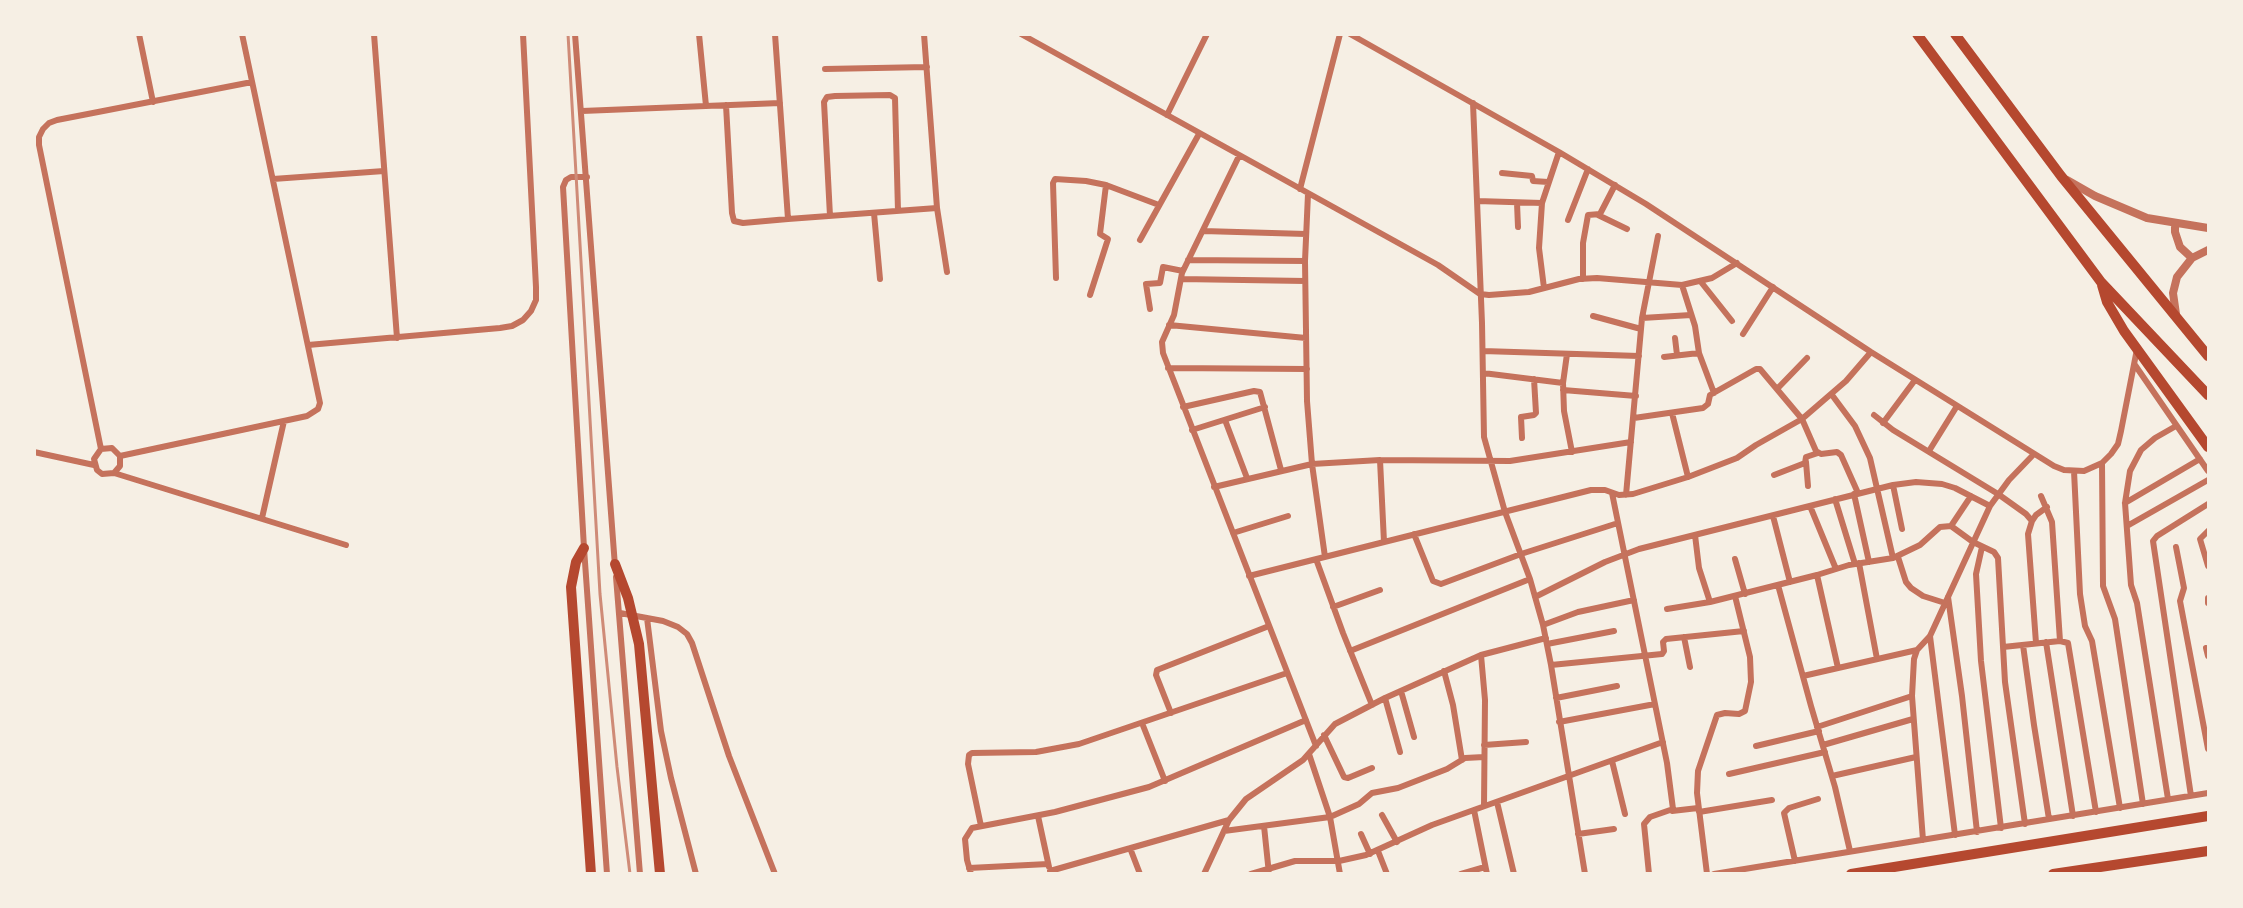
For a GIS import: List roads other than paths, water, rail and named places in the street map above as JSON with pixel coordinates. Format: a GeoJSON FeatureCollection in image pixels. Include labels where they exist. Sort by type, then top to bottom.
{"type":"FeatureCollection","features":[{"type":"Feature","properties":{"kind":"highway"},"geometry":{"type":"LineString","coordinates":[[1917,34],[2101,282],[2208,395]]}},
{"type":"Feature","properties":{"kind":"highway"},"geometry":{"type":"LineString","coordinates":[[1955,34],[2061,176],[2208,356]]}},
{"type":"Feature","properties":{"kind":"highway"},"geometry":{"type":"LineString","coordinates":[[2101,282],[2107,302],[2115,316],[2208,447]]}},
{"type":"Feature","properties":{"kind":"highway"},"geometry":{"type":"LineString","coordinates":[[584,548],[576,562],[571,587],[591,873]]}},
{"type":"Feature","properties":{"kind":"highway"},"geometry":{"type":"LineString","coordinates":[[615,564],[633,616],[641,658],[660,873]]}},
{"type":"Feature","properties":{"kind":"highway"},"geometry":{"type":"LineString","coordinates":[[1851,873],[2208,816]]}},
{"type":"Feature","properties":{"kind":"highway"},"geometry":{"type":"LineString","coordinates":[[2053,873],[2208,851]]}},
{"type":"Feature","properties":{"kind":"street"},"geometry":{"type":"LineString","coordinates":[[139,34],[153,102]]}},
{"type":"Feature","properties":{"kind":"street"},"geometry":{"type":"LineString","coordinates":[[120,456],[284,421],[313,413],[320,403],[242,34]]}},
{"type":"Feature","properties":{"kind":"street"},"geometry":{"type":"LineString","coordinates":[[374,34],[397,338]]}},
{"type":"Feature","properties":{"kind":"street"},"geometry":{"type":"LineString","coordinates":[[308,345],[512,326],[523,320],[531,311],[536,300],[523,34]]}},
{"type":"Feature","properties":{"kind":"street"},"geometry":{"type":"LineString","coordinates":[[575,34],[640,873]]}},
{"type":"Feature","properties":{"kind":"street"},"geometry":{"type":"LineString","coordinates":[[699,34],[706,106]]}},
{"type":"Feature","properties":{"kind":"street"},"geometry":{"type":"LineString","coordinates":[[776,34],[788,219]]}},
{"type":"Feature","properties":{"kind":"street"},"geometry":{"type":"LineString","coordinates":[[924,34],[937,208],[947,272]]}},
{"type":"Feature","properties":{"kind":"street"},"geometry":{"type":"LineString","coordinates":[[1021,34],[1438,265],[1480,294],[1500,295],[1583,279],[1614,278],[1682,285],[1701,282],[1726,271],[1737,263]]}},
{"type":"Feature","properties":{"kind":"street"},"geometry":{"type":"LineString","coordinates":[[1167,115],[1207,34]]}},
{"type":"Feature","properties":{"kind":"street"},"geometry":{"type":"LineString","coordinates":[[1300,189],[1340,34]]}},
{"type":"Feature","properties":{"kind":"street"},"geometry":{"type":"LineString","coordinates":[[1350,34],[1615,185],[1870,352],[2054,466],[2084,471],[2102,463],[2111,454],[2118,444],[2137,349]]}},
{"type":"Feature","properties":{"kind":"street"},"geometry":{"type":"LineString","coordinates":[[825,69],[927,67]]}},
{"type":"Feature","properties":{"kind":"street"},"geometry":{"type":"LineString","coordinates":[[101,449],[39,137],[43,129],[57,120],[252,82]]}},
{"type":"Feature","properties":{"kind":"street"},"geometry":{"type":"LineString","coordinates":[[830,216],[824,102],[827,96],[890,95],[895,98],[898,211]]}},
{"type":"Feature","properties":{"kind":"street"},"geometry":{"type":"LineString","coordinates":[[582,111],[780,103]]}},
{"type":"Feature","properties":{"kind":"street"},"geometry":{"type":"LineString","coordinates":[[1473,104],[1483,351],[1484,437],[1505,512],[1530,579],[1543,625],[1585,873]]}},
{"type":"Feature","properties":{"kind":"street"},"geometry":{"type":"LineString","coordinates":[[726,105],[734,221],[743,223],[937,208]]}},
{"type":"Feature","properties":{"kind":"street"},"geometry":{"type":"LineString","coordinates":[[1140,240],[1199,134]]}},
{"type":"Feature","properties":{"kind":"street"},"geometry":{"type":"LineString","coordinates":[[1544,288],[1539,248],[1542,203],[1559,152]]}},
{"type":"Feature","properties":{"kind":"street"},"geometry":{"type":"LineString","coordinates":[[1239,156],[1183,271],[1175,310],[1162,346],[1183,407],[1316,746]]}},
{"type":"Feature","properties":{"kind":"street"},"geometry":{"type":"LineString","coordinates":[[1568,220],[1588,169]]}},
{"type":"Feature","properties":{"kind":"street"},"geometry":{"type":"LineString","coordinates":[[273,179],[384,171]]}},
{"type":"Feature","properties":{"kind":"street"},"geometry":{"type":"LineString","coordinates":[[1502,173],[1532,176],[1533,181],[1548,182]]}},
{"type":"Feature","properties":{"kind":"street"},"geometry":{"type":"LineString","coordinates":[[2061,176],[2095,196],[2147,218],[2208,228]]}},
{"type":"Feature","properties":{"kind":"street"},"geometry":{"type":"LineString","coordinates":[[587,177],[571,177],[566,180],[563,187],[584,548],[607,873]]}},
{"type":"Feature","properties":{"kind":"street"},"geometry":{"type":"LineString","coordinates":[[1056,278],[1054,180],[1059,178],[1106,185],[1159,205]]}},
{"type":"Feature","properties":{"kind":"street"},"geometry":{"type":"LineString","coordinates":[[1090,295],[1108,239],[1100,234],[1106,185]]}},
{"type":"Feature","properties":{"kind":"street"},"geometry":{"type":"LineString","coordinates":[[1598,215],[1615,185]]}},
{"type":"Feature","properties":{"kind":"street"},"geometry":{"type":"LineString","coordinates":[[1308,194],[1305,261],[1307,369],[1312,464],[1325,557]]}},
{"type":"Feature","properties":{"kind":"street"},"geometry":{"type":"LineString","coordinates":[[1477,201],[1542,203]]}},
{"type":"Feature","properties":{"kind":"street"},"geometry":{"type":"LineString","coordinates":[[1517,203],[1518,227]]}},
{"type":"Feature","properties":{"kind":"street"},"geometry":{"type":"LineString","coordinates":[[874,213],[880,279]]}},
{"type":"Feature","properties":{"kind":"street"},"geometry":{"type":"LineString","coordinates":[[1583,279],[1583,243],[1589,214],[1598,215],[1627,230]]}},
{"type":"Feature","properties":{"kind":"street"},"geometry":{"type":"LineString","coordinates":[[2175,224],[2180,247],[2192,258]]}},
{"type":"Feature","properties":{"kind":"street"},"geometry":{"type":"LineString","coordinates":[[1203,231],[1306,234]]}},
{"type":"Feature","properties":{"kind":"street"},"geometry":{"type":"LineString","coordinates":[[1626,495],[1642,318],[1658,236]]}},
{"type":"Feature","properties":{"kind":"street"},"geometry":{"type":"LineString","coordinates":[[2178,318],[2173,302],[2174,285],[2181,270],[2192,258],[2208,250]]}},
{"type":"Feature","properties":{"kind":"street"},"geometry":{"type":"LineString","coordinates":[[1188,260],[1305,261]]}},
{"type":"Feature","properties":{"kind":"street"},"geometry":{"type":"LineString","coordinates":[[1149,309],[1146,284],[1160,283],[1162,267],[1183,271]]}},
{"type":"Feature","properties":{"kind":"street"},"geometry":{"type":"LineString","coordinates":[[1181,279],[1305,281]]}},
{"type":"Feature","properties":{"kind":"street"},"geometry":{"type":"LineString","coordinates":[[1701,282],[1732,321]]}},
{"type":"Feature","properties":{"kind":"street"},"geometry":{"type":"LineString","coordinates":[[1682,285],[1699,353],[1714,393]]}},
{"type":"Feature","properties":{"kind":"street"},"geometry":{"type":"LineString","coordinates":[[1743,334],[1773,287]]}},
{"type":"Feature","properties":{"kind":"street"},"geometry":{"type":"LineString","coordinates":[[1642,318],[1691,315]]}},
{"type":"Feature","properties":{"kind":"street"},"geometry":{"type":"LineString","coordinates":[[1593,316],[1641,329]]}},
{"type":"Feature","properties":{"kind":"street"},"geometry":{"type":"LineString","coordinates":[[1169,325],[1306,338]]}},
{"type":"Feature","properties":{"kind":"street"},"geometry":{"type":"LineString","coordinates":[[1675,338],[1677,356]]}},
{"type":"Feature","properties":{"kind":"street"},"geometry":{"type":"LineString","coordinates":[[1483,351],[1639,356]]}},
{"type":"Feature","properties":{"kind":"street"},"geometry":{"type":"LineString","coordinates":[[1250,576],[1591,490],[1605,490],[1626,495],[1639,494],[1688,477],[1737,458],[1802,420],[1832,394],[1870,352]]}},
{"type":"Feature","properties":{"kind":"street"},"geometry":{"type":"LineString","coordinates":[[1664,357],[1699,353]]}},
{"type":"Feature","properties":{"kind":"street"},"geometry":{"type":"LineString","coordinates":[[1567,354],[1563,383],[1564,411],[1572,452]]}},
{"type":"Feature","properties":{"kind":"street"},"geometry":{"type":"LineString","coordinates":[[1777,389],[1807,358]]}},
{"type":"Feature","properties":{"kind":"street"},"geometry":{"type":"LineString","coordinates":[[2135,365],[2208,471]]}},
{"type":"Feature","properties":{"kind":"street"},"geometry":{"type":"LineString","coordinates":[[1168,368],[1307,369]]}},
{"type":"Feature","properties":{"kind":"street"},"geometry":{"type":"LineString","coordinates":[[1634,417],[1706,407],[1709,396],[1758,369],[1762,370],[1802,420],[1814,449],[1818,453]]}},
{"type":"Feature","properties":{"kind":"street"},"geometry":{"type":"LineString","coordinates":[[1483,373],[1563,383]]}},
{"type":"Feature","properties":{"kind":"street"},"geometry":{"type":"LineString","coordinates":[[1522,438],[1521,417],[1536,413],[1534,379]]}},
{"type":"Feature","properties":{"kind":"street"},"geometry":{"type":"LineString","coordinates":[[1883,423],[1915,380]]}},
{"type":"Feature","properties":{"kind":"street"},"geometry":{"type":"LineString","coordinates":[[1563,390],[1636,396]]}},
{"type":"Feature","properties":{"kind":"street"},"geometry":{"type":"LineString","coordinates":[[1183,407],[1254,391],[1261,393],[1281,470]]}},
{"type":"Feature","properties":{"kind":"street"},"geometry":{"type":"LineString","coordinates":[[1832,394],[1855,426],[1873,468],[1895,558],[1906,582],[1923,596],[1946,600]]}},
{"type":"Feature","properties":{"kind":"street"},"geometry":{"type":"LineString","coordinates":[[1929,451],[1957,406]]}},
{"type":"Feature","properties":{"kind":"street"},"geometry":{"type":"LineString","coordinates":[[1192,430],[1265,407]]}},
{"type":"Feature","properties":{"kind":"street"},"geometry":{"type":"LineString","coordinates":[[1672,413],[1688,477]]}},
{"type":"Feature","properties":{"kind":"street"},"geometry":{"type":"LineString","coordinates":[[1874,415],[1883,423],[1998,494],[2032,520]]}},
{"type":"Feature","properties":{"kind":"street"},"geometry":{"type":"LineString","coordinates":[[1225,420],[1247,478]]}},
{"type":"Feature","properties":{"kind":"street"},"geometry":{"type":"LineString","coordinates":[[262,518],[284,421]]}},
{"type":"Feature","properties":{"kind":"street"},"geometry":{"type":"LineString","coordinates":[[2168,800],[2137,603],[2131,585],[2125,503],[2130,471],[2141,450],[2155,438],[2176,426]]}},
{"type":"Feature","properties":{"kind":"street"},"geometry":{"type":"LineString","coordinates":[[1214,486],[1312,464],[1380,460],[1490,462],[1524,459],[1631,442]]}},
{"type":"Feature","properties":{"kind":"street"},"geometry":{"type":"LineString","coordinates":[[94,465],[96,453],[101,449],[112,448],[120,456],[120,466],[114,473]]}},
{"type":"Feature","properties":{"kind":"street"},"geometry":{"type":"LineString","coordinates":[[34,452],[94,465],[102,474],[114,473],[346,545]]}},
{"type":"Feature","properties":{"kind":"street"},"geometry":{"type":"LineString","coordinates":[[1808,486],[1806,457],[1818,453],[1837,452],[1842,455],[1856,494],[1869,562]]}},
{"type":"Feature","properties":{"kind":"street"},"geometry":{"type":"LineString","coordinates":[[1923,840],[1912,696],[1913,667],[1917,650],[1930,636],[1990,506],[2034,454]]}},
{"type":"Feature","properties":{"kind":"street"},"geometry":{"type":"LineString","coordinates":[[2125,503],[2200,459]]}},
{"type":"Feature","properties":{"kind":"street"},"geometry":{"type":"LineString","coordinates":[[1380,460],[1384,542]]}},
{"type":"Feature","properties":{"kind":"street"},"geometry":{"type":"LineString","coordinates":[[1774,475],[1806,462]]}},
{"type":"Feature","properties":{"kind":"street"},"geometry":{"type":"LineString","coordinates":[[2102,463],[2103,586],[2115,619],[2143,804]]}},
{"type":"Feature","properties":{"kind":"street"},"geometry":{"type":"LineString","coordinates":[[2074,471],[2080,594],[2086,630],[2092,641],[2120,808]]}},
{"type":"Feature","properties":{"kind":"street"},"geometry":{"type":"LineString","coordinates":[[2127,526],[2208,480]]}},
{"type":"Feature","properties":{"kind":"street"},"geometry":{"type":"LineString","coordinates":[[1535,597],[1625,554],[1893,485],[1916,482],[1936,483],[1955,488],[1990,506]]}},
{"type":"Feature","properties":{"kind":"street"},"geometry":{"type":"LineString","coordinates":[[1893,485],[1902,529]]}},
{"type":"Feature","properties":{"kind":"street"},"geometry":{"type":"LineString","coordinates":[[1612,493],[1663,742],[1672,811]]}},
{"type":"Feature","properties":{"kind":"street"},"geometry":{"type":"LineString","coordinates":[[1951,526],[1971,496]]}},
{"type":"Feature","properties":{"kind":"street"},"geometry":{"type":"LineString","coordinates":[[2041,496],[2052,522],[2060,640]]}},
{"type":"Feature","properties":{"kind":"street"},"geometry":{"type":"LineString","coordinates":[[1835,499],[1857,563],[1877,659]]}},
{"type":"Feature","properties":{"kind":"street"},"geometry":{"type":"LineString","coordinates":[[2191,796],[2153,539],[2208,504]]}},
{"type":"Feature","properties":{"kind":"street"},"geometry":{"type":"LineString","coordinates":[[1810,506],[1836,569]]}},
{"type":"Feature","properties":{"kind":"street"},"geometry":{"type":"LineString","coordinates":[[2036,643],[2028,534],[2032,520],[2047,507]]}},
{"type":"Feature","properties":{"kind":"street"},"geometry":{"type":"LineString","coordinates":[[1233,533],[1288,516]]}},
{"type":"Feature","properties":{"kind":"street"},"geometry":{"type":"LineString","coordinates":[[1773,516],[1790,582]]}},
{"type":"Feature","properties":{"kind":"street"},"geometry":{"type":"LineString","coordinates":[[1414,534],[1433,581],[1438,584],[1618,523]]}},
{"type":"Feature","properties":{"kind":"street"},"geometry":{"type":"LineString","coordinates":[[1667,609],[1745,594],[1857,563],[1895,558],[1920,545],[1940,527],[1951,526],[1973,542],[1994,552],[1999,561],[2003,647],[2025,824]]}},
{"type":"Feature","properties":{"kind":"street"},"geometry":{"type":"LineString","coordinates":[[2208,531],[2200,539],[2208,566]]}},
{"type":"Feature","properties":{"kind":"street"},"geometry":{"type":"LineString","coordinates":[[1695,535],[1699,568],[1710,602]]}},
{"type":"Feature","properties":{"kind":"street"},"geometry":{"type":"LineString","coordinates":[[1982,547],[1976,564],[1981,661],[2001,828]]}},
{"type":"Feature","properties":{"kind":"street"},"geometry":{"type":"LineString","coordinates":[[2176,548],[2184,588],[2180,601],[2208,749]]}},
{"type":"Feature","properties":{"kind":"street"},"geometry":{"type":"LineString","coordinates":[[1316,559],[1372,705]]}},
{"type":"Feature","properties":{"kind":"street"},"geometry":{"type":"LineString","coordinates":[[1735,559],[1745,594]]}},
{"type":"Feature","properties":{"kind":"street"},"geometry":{"type":"LineString","coordinates":[[1817,575],[1838,668]]}},
{"type":"Feature","properties":{"kind":"street"},"geometry":{"type":"LineString","coordinates":[[1350,651],[1530,579]]}},
{"type":"Feature","properties":{"kind":"street"},"geometry":{"type":"LineString","coordinates":[[1779,585],[1832,776],[1850,851]]}},
{"type":"Feature","properties":{"kind":"street"},"geometry":{"type":"LineString","coordinates":[[1333,607],[1380,590]]}},
{"type":"Feature","properties":{"kind":"street"},"geometry":{"type":"LineString","coordinates":[[1707,873],[1696,785],[1698,771],[1715,719],[1720,713],[1739,714],[1747,708],[1752,665],[1735,596]]}},
{"type":"Feature","properties":{"kind":"street"},"geometry":{"type":"LineString","coordinates":[[2208,598],[2208,603]]}},
{"type":"Feature","properties":{"kind":"street"},"geometry":{"type":"LineString","coordinates":[[1543,625],[1587,610],[1634,600]]}},
{"type":"Feature","properties":{"kind":"street"},"geometry":{"type":"LineString","coordinates":[[1946,600],[1962,696],[1977,832]]}},
{"type":"Feature","properties":{"kind":"street"},"geometry":{"type":"LineString","coordinates":[[620,613],[678,627],[687,634],[729,756],[775,873]]}},
{"type":"Feature","properties":{"kind":"street"},"geometry":{"type":"LineString","coordinates":[[647,618],[661,731],[696,873]]}},
{"type":"Feature","properties":{"kind":"street"},"geometry":{"type":"LineString","coordinates":[[1171,713],[1156,675],[1157,670],[1269,626]]}},
{"type":"Feature","properties":{"kind":"street"},"geometry":{"type":"LineString","coordinates":[[1204,873],[1229,820],[1246,799],[1309,754],[1335,724],[1385,698],[1481,656],[1546,641],[1614,631]]}},
{"type":"Feature","properties":{"kind":"street"},"geometry":{"type":"LineString","coordinates":[[1551,665],[1663,654],[1665,639],[1744,631]]}},
{"type":"Feature","properties":{"kind":"street"},"geometry":{"type":"LineString","coordinates":[[1930,636],[1955,835]]}},
{"type":"Feature","properties":{"kind":"street"},"geometry":{"type":"LineString","coordinates":[[1684,637],[1690,667]]}},
{"type":"Feature","properties":{"kind":"street"},"geometry":{"type":"LineString","coordinates":[[2003,647],[2060,640],[2068,643],[2096,812]]}},
{"type":"Feature","properties":{"kind":"street"},"geometry":{"type":"LineString","coordinates":[[2046,642],[2073,816]]}},
{"type":"Feature","properties":{"kind":"street"},"geometry":{"type":"LineString","coordinates":[[2023,645],[2049,819]]}},
{"type":"Feature","properties":{"kind":"street"},"geometry":{"type":"LineString","coordinates":[[2206,648],[2208,656]]}},
{"type":"Feature","properties":{"kind":"street"},"geometry":{"type":"LineString","coordinates":[[1803,676],[1917,650]]}},
{"type":"Feature","properties":{"kind":"street"},"geometry":{"type":"LineString","coordinates":[[1481,656],[1484,691],[1484,806]]}},
{"type":"Feature","properties":{"kind":"street"},"geometry":{"type":"LineString","coordinates":[[1444,671],[1454,705],[1462,760]]}},
{"type":"Feature","properties":{"kind":"street"},"geometry":{"type":"LineString","coordinates":[[981,826],[968,764],[969,755],[976,752],[1052,751],[1079,744],[1287,673]]}},
{"type":"Feature","properties":{"kind":"street"},"geometry":{"type":"LineString","coordinates":[[1556,698],[1617,686]]}},
{"type":"Feature","properties":{"kind":"street"},"geometry":{"type":"LineString","coordinates":[[1401,691],[1414,737]]}},
{"type":"Feature","properties":{"kind":"street"},"geometry":{"type":"LineString","coordinates":[[1756,746],[1818,729],[1912,696]]}},
{"type":"Feature","properties":{"kind":"street"},"geometry":{"type":"LineString","coordinates":[[1385,698],[1400,752]]}},
{"type":"Feature","properties":{"kind":"street"},"geometry":{"type":"LineString","coordinates":[[1559,722],[1655,704]]}},
{"type":"Feature","properties":{"kind":"street"},"geometry":{"type":"LineString","coordinates":[[1729,774],[1824,748],[1914,719]]}},
{"type":"Feature","properties":{"kind":"street"},"geometry":{"type":"LineString","coordinates":[[1229,820],[1049,870],[970,871],[967,860],[967,835],[972,828],[1038,816],[1127,794],[1165,781],[1306,720]]}},
{"type":"Feature","properties":{"kind":"street"},"geometry":{"type":"LineString","coordinates":[[1142,723],[1165,781]]}},
{"type":"Feature","properties":{"kind":"street"},"geometry":{"type":"LineString","coordinates":[[1324,735],[1344,777],[1348,778],[1372,768]]}},
{"type":"Feature","properties":{"kind":"street"},"geometry":{"type":"LineString","coordinates":[[1484,745],[1526,742]]}},
{"type":"Feature","properties":{"kind":"street"},"geometry":{"type":"LineString","coordinates":[[1251,873],[1269,871],[1302,860],[1339,861],[1370,854],[1420,830],[1663,742]]}},
{"type":"Feature","properties":{"kind":"street"},"geometry":{"type":"LineString","coordinates":[[1309,754],[1330,817],[1340,873]]}},
{"type":"Feature","properties":{"kind":"street"},"geometry":{"type":"LineString","coordinates":[[1224,831],[1330,817],[1359,804],[1372,793],[1398,788],[1447,769],[1462,760],[1484,757]]}},
{"type":"Feature","properties":{"kind":"street"},"geometry":{"type":"LineString","coordinates":[[1832,776],[1916,758]]}},
{"type":"Feature","properties":{"kind":"street"},"geometry":{"type":"LineString","coordinates":[[1612,761],[1625,814]]}},
{"type":"Feature","properties":{"kind":"street"},"geometry":{"type":"LineString","coordinates":[[1714,873],[1977,832],[2208,792]]}},
{"type":"Feature","properties":{"kind":"street"},"geometry":{"type":"LineString","coordinates":[[1795,861],[1784,813],[1789,808],[1818,799]]}},
{"type":"Feature","properties":{"kind":"street"},"geometry":{"type":"LineString","coordinates":[[1649,873],[1644,824],[1655,814],[1772,800]]}},
{"type":"Feature","properties":{"kind":"street"},"geometry":{"type":"LineString","coordinates":[[1497,802],[1514,873]]}},
{"type":"Feature","properties":{"kind":"street"},"geometry":{"type":"LineString","coordinates":[[1461,873],[1486,870],[1474,810]]}},
{"type":"Feature","properties":{"kind":"street"},"geometry":{"type":"LineString","coordinates":[[1382,815],[1397,842]]}},
{"type":"Feature","properties":{"kind":"street"},"geometry":{"type":"LineString","coordinates":[[1038,816],[1049,870]]}},
{"type":"Feature","properties":{"kind":"street"},"geometry":{"type":"LineString","coordinates":[[1264,826],[1269,871]]}},
{"type":"Feature","properties":{"kind":"street"},"geometry":{"type":"LineString","coordinates":[[1578,834],[1614,829]]}},
{"type":"Feature","properties":{"kind":"street"},"geometry":{"type":"LineString","coordinates":[[1361,834],[1370,854]]}},
{"type":"Feature","properties":{"kind":"street"},"geometry":{"type":"LineString","coordinates":[[1130,848],[1140,873]]}},
{"type":"Feature","properties":{"kind":"street"},"geometry":{"type":"LineString","coordinates":[[1378,851],[1387,873]]}},
{"type":"Feature","properties":{"kind":"railway"},"geometry":{"type":"LineString","coordinates":[[568,34],[600,594],[630,874]]}}]}
